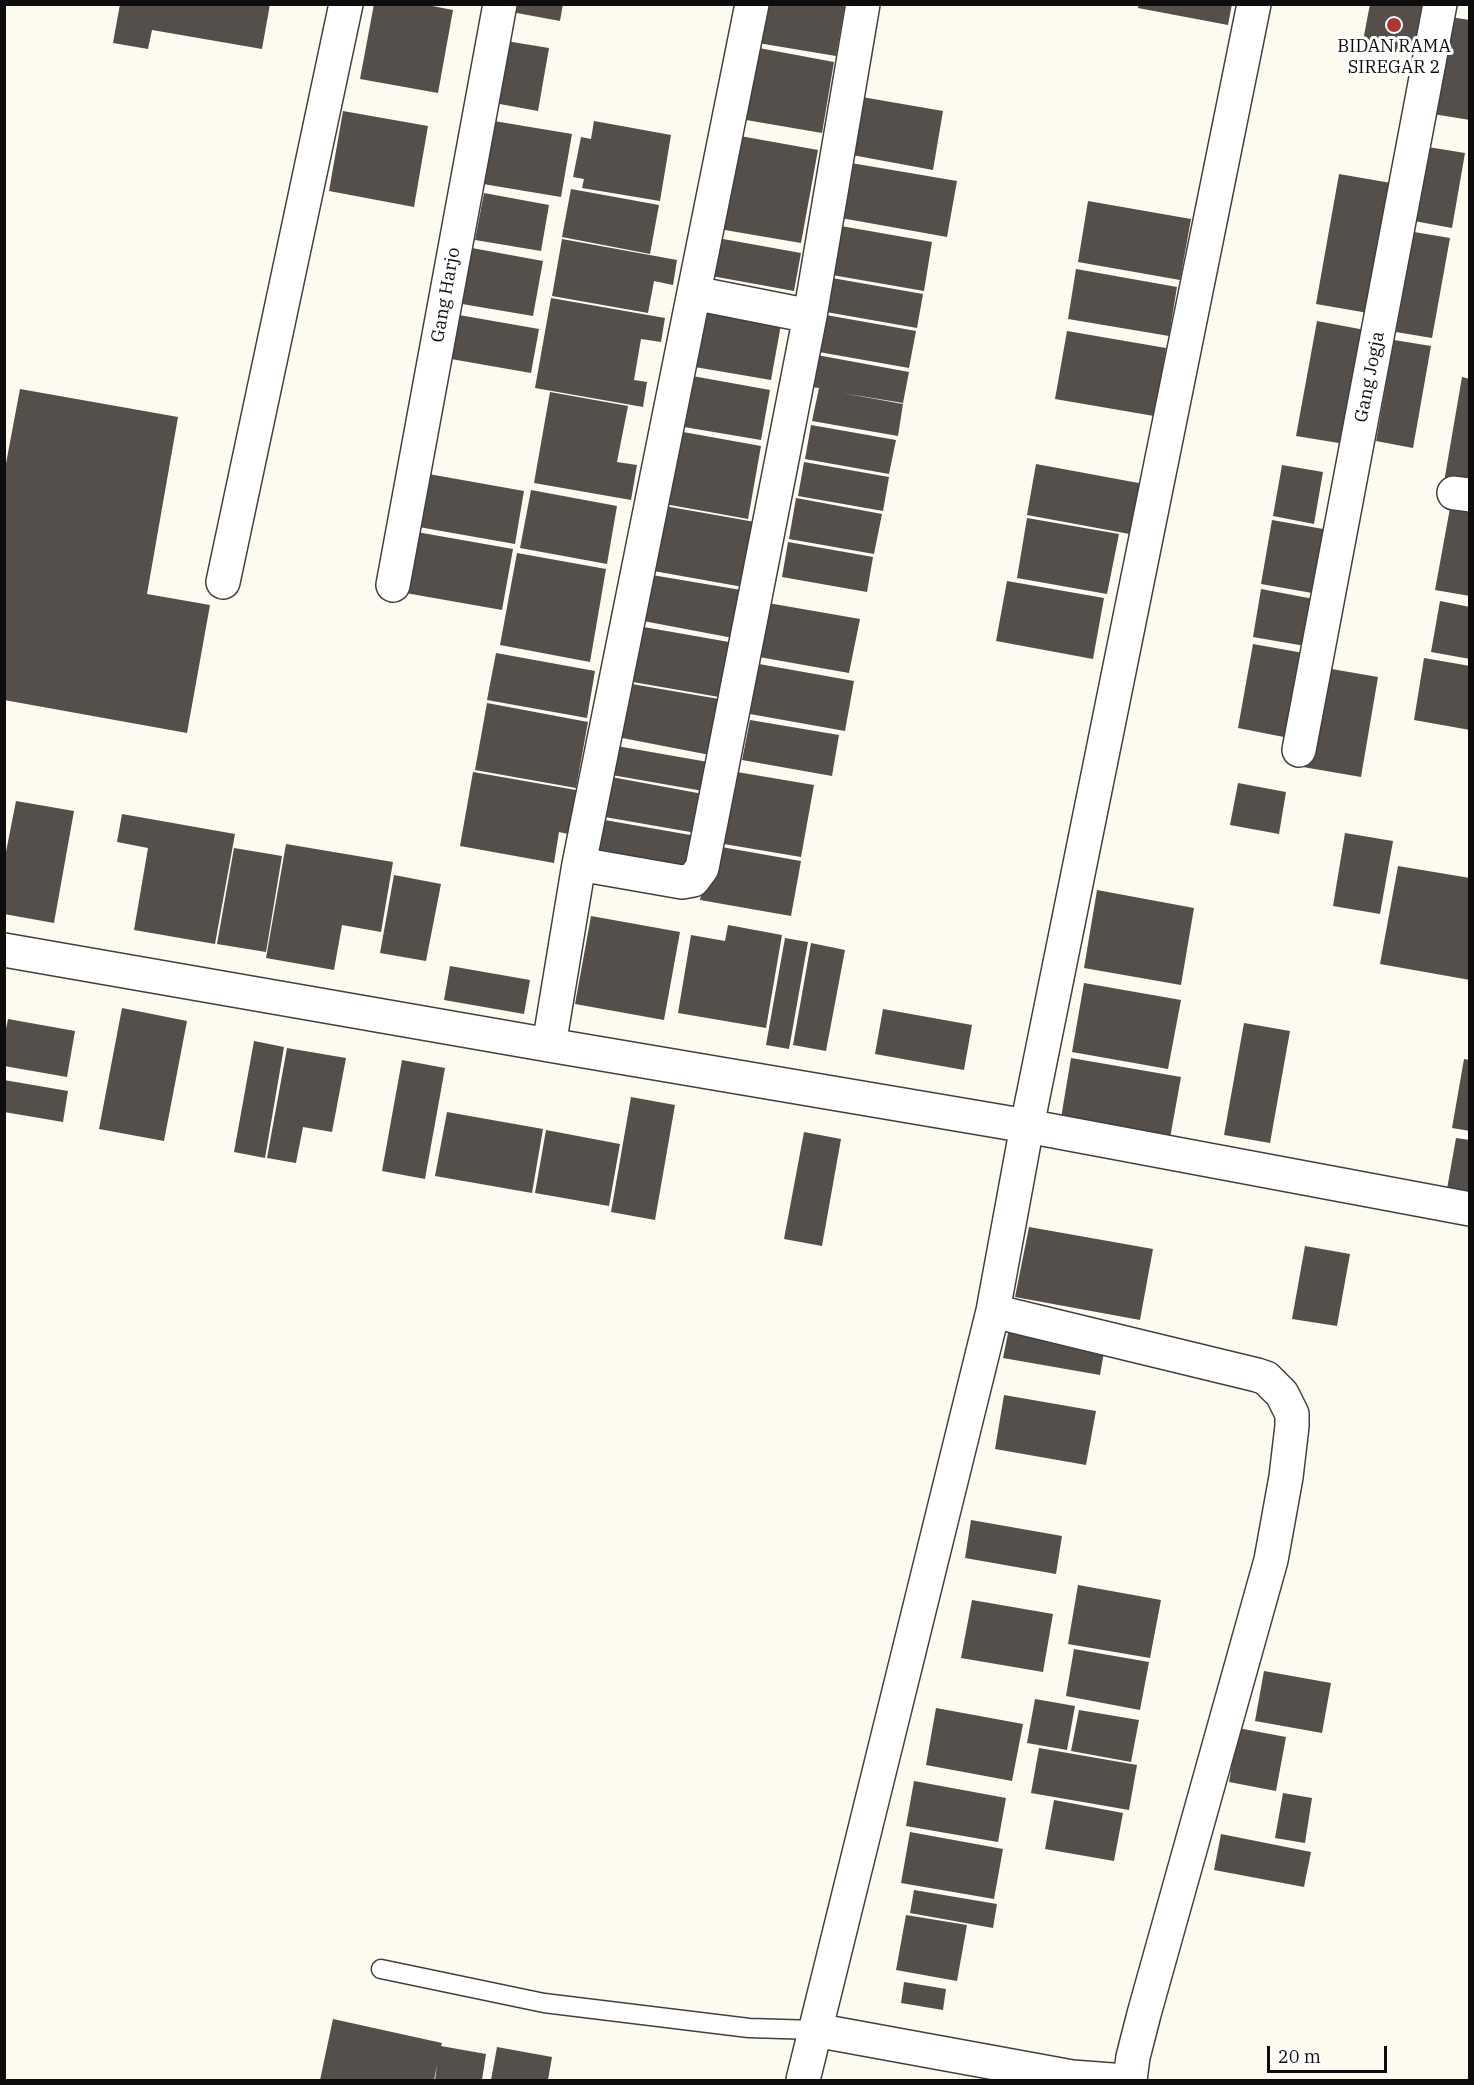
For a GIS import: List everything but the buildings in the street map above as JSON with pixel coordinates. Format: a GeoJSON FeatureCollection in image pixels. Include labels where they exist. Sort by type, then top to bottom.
{"type":"FeatureCollection","features":[{"type":"Feature","properties":{"kind":"street"},"geometry":{"type":"LineString","coordinates":[[223,582],[346,4]]}},
{"type":"Feature","properties":{"kind":"street","name":"Gang Harjo"},"geometry":{"type":"LineString","coordinates":[[393,585],[500,4]]}},
{"type":"Feature","properties":{"kind":"street"},"geometry":{"type":"LineString","coordinates":[[549,1046],[579,864],[752,4]]}},
{"type":"Feature","properties":{"kind":"street"},"geometry":{"type":"LineString","coordinates":[[579,864],[682,882],[693,880],[702,868],[810,316],[863,4]]}},
{"type":"Feature","properties":{"kind":"street"},"geometry":{"type":"LineString","coordinates":[[803,2080],[993,1311],[1027,1126],[1254,4]]}},
{"type":"Feature","properties":{"kind":"street","name":"Gang Jogja"},"geometry":{"type":"LineString","coordinates":[[1299,750],[1440,4]]}},
{"type":"Feature","properties":{"kind":"street"},"geometry":{"type":"LineString","coordinates":[[694,293],[810,316]]}},
{"type":"Feature","properties":{"kind":"street"},"geometry":{"type":"LineString","coordinates":[[4,950],[549,1046],[1027,1126],[1470,1209]]}},
{"type":"Feature","properties":{"kind":"street"},"geometry":{"type":"LineString","coordinates":[[993,1311],[1257,1374],[1266,1378],[1282,1394],[1292,1414],[1286,1477],[1271,1560],[1144,2014],[1130,2080]]}},
{"type":"Feature","properties":{"kind":"street"},"geometry":{"type":"LineString","coordinates":[[815,2030],[1072,2077],[1112,2080]]}},
{"type":"Feature","properties":{"kind":"lane"},"geometry":{"type":"LineString","coordinates":[[381,1969],[544,2003],[738,2026],[815,2030]]}},
{"type":"Feature","properties":{"kind":"place","name":"BIDAN RAMA SIREGAR 2"},"geometry":{"type":"Point","coordinates":[1394,25]}}]}
